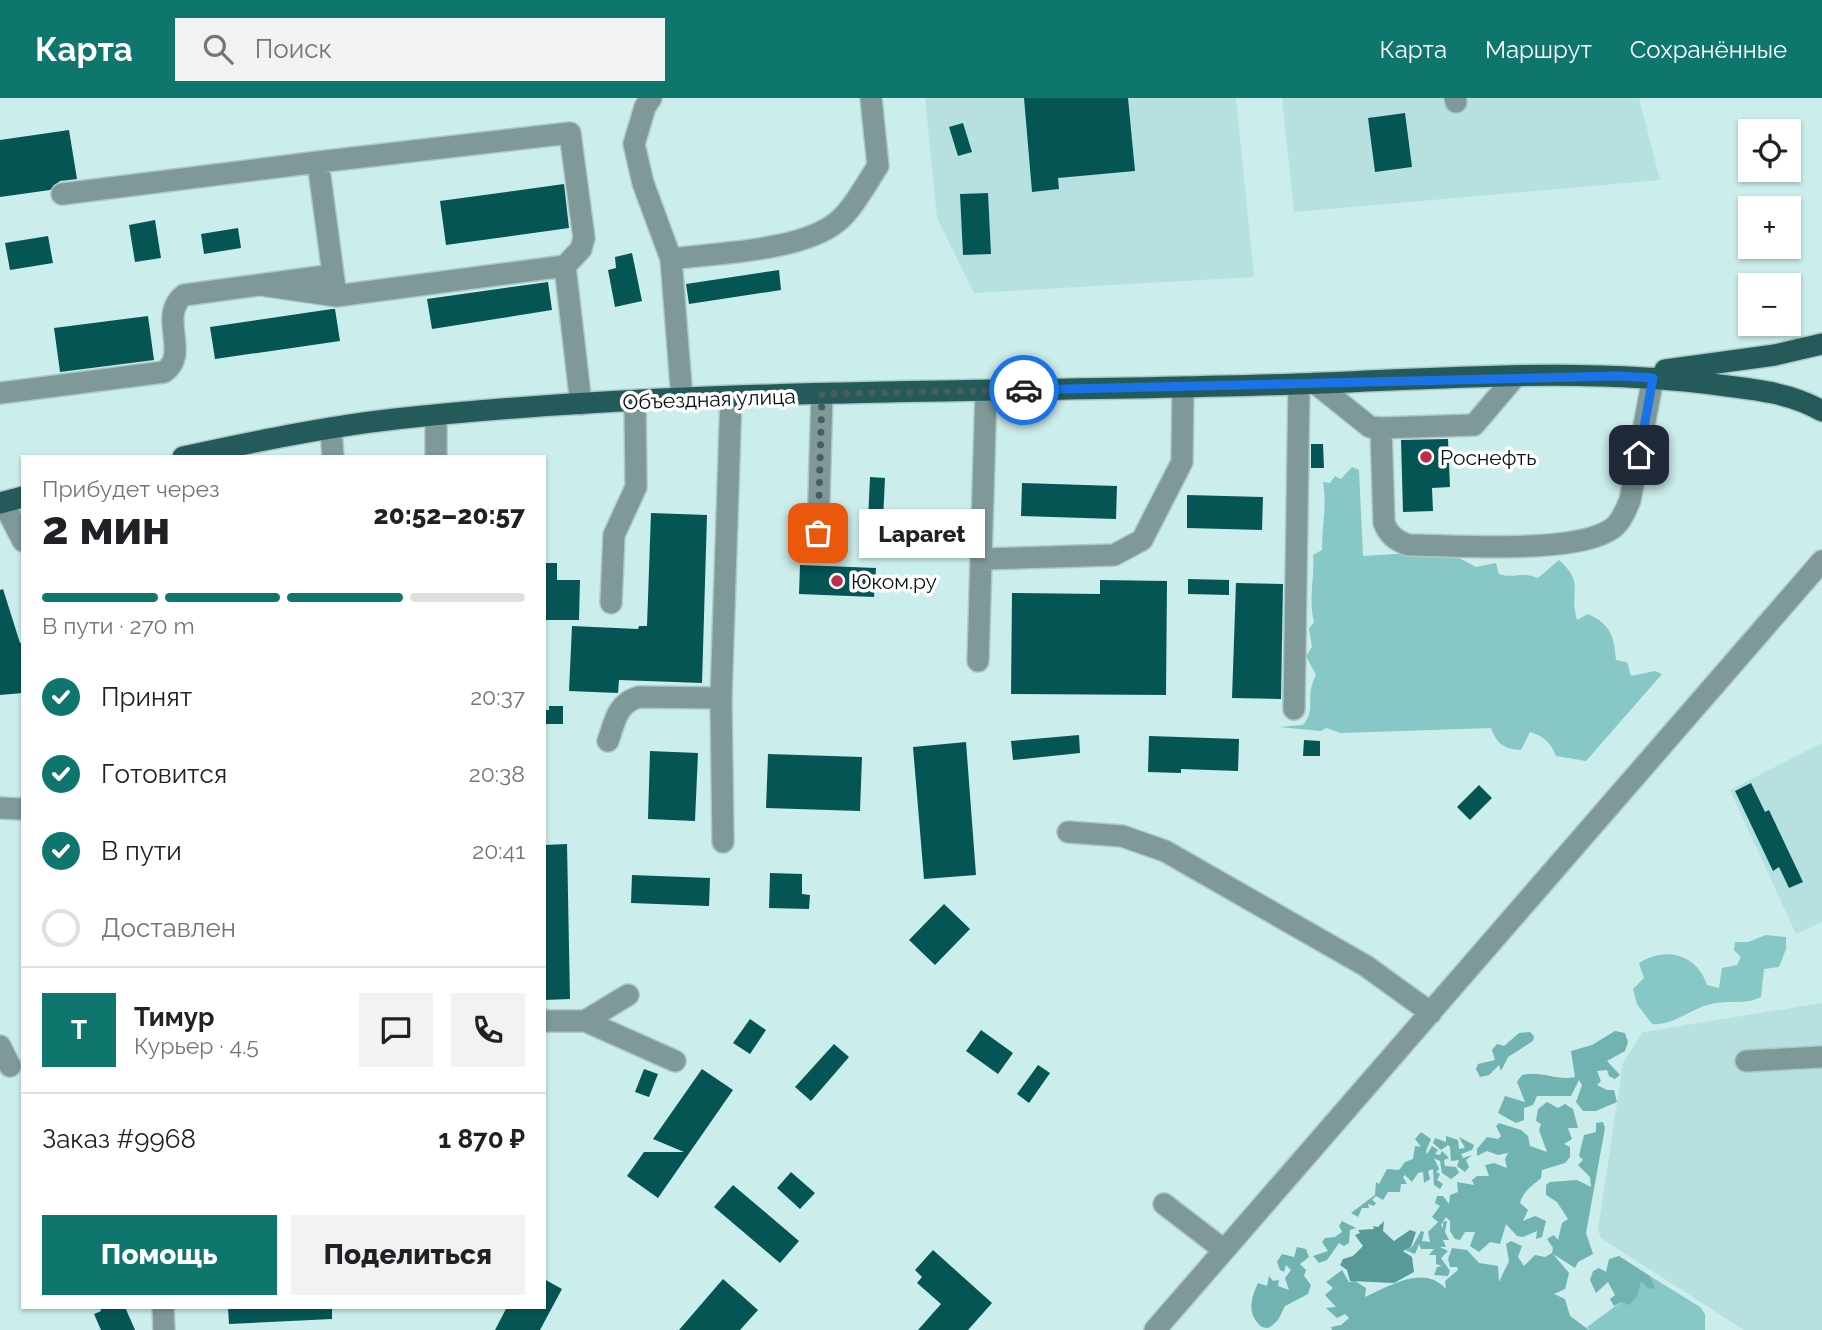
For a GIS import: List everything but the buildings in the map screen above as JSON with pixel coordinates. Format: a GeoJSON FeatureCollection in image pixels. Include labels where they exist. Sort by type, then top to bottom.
{"type":"FeatureCollection","features":[{"type":"Feature","properties":{"kind":"main road"},"geometry":{"type":"LineString","coordinates":[[1617,376],[1775,355],[1822,344]]}},
{"type":"Feature","properties":{"kind":"main road","name":"Объездная улица"},"geometry":{"type":"LineString","coordinates":[[193,455],[331,428],[581,404],[822,394],[1617,376]]}},
{"type":"Feature","properties":{"kind":"main road"},"geometry":{"type":"LineString","coordinates":[[1617,376],[1653,378],[1787,396],[1822,411]]}},
{"type":"Feature","properties":{"kind":"street"},"geometry":{"type":"LineString","coordinates":[[651,98],[645,107],[634,145],[643,183],[671,259],[682,400]]}},
{"type":"Feature","properties":{"kind":"street"},"geometry":{"type":"LineString","coordinates":[[671,259],[755,249],[816,237],[838,221],[878,166],[871,98]]}},
{"type":"Feature","properties":{"kind":"street"},"geometry":{"type":"LineString","coordinates":[[62,194],[570,133],[584,237],[581,249],[565,266],[336,296],[261,285]]}},
{"type":"Feature","properties":{"kind":"street"},"geometry":{"type":"LineString","coordinates":[[318,162],[336,296]]}},
{"type":"Feature","properties":{"kind":"street"},"geometry":{"type":"LineString","coordinates":[[565,266],[581,404]]}},
{"type":"Feature","properties":{"kind":"street"},"geometry":{"type":"LineString","coordinates":[[0,393],[164,372],[170,369],[175,356],[171,315],[177,301],[184,295],[333,275]]}},
{"type":"Feature","properties":{"kind":"street"},"geometry":{"type":"LineString","coordinates":[[1307,384],[1370,427],[1381,428],[1474,425],[1514,378]]}},
{"type":"Feature","properties":{"kind":"street"},"geometry":{"type":"LineString","coordinates":[[1381,428],[1384,523],[1388,533],[1398,541],[1408,545],[1577,541],[1613,528],[1624,513],[1630,500],[1653,378]]}},
{"type":"Feature","properties":{"kind":"street"},"geometry":{"type":"LineString","coordinates":[[1294,709],[1307,384]]}},
{"type":"Feature","properties":{"kind":"street"},"geometry":{"type":"LineString","coordinates":[[981,559],[1114,555],[1142,540],[1182,462],[1183,387]]}},
{"type":"Feature","properties":{"kind":"street"},"geometry":{"type":"LineString","coordinates":[[978,661],[986,391]]}},
{"type":"Feature","properties":{"kind":"street"},"geometry":{"type":"LineString","coordinates":[[818,533],[822,394]]}},
{"type":"Feature","properties":{"kind":"street"},"geometry":{"type":"LineString","coordinates":[[723,842],[721,698],[731,397]]}},
{"type":"Feature","properties":{"kind":"street"},"geometry":{"type":"LineString","coordinates":[[611,603],[614,535],[636,487],[635,402]]}},
{"type":"Feature","properties":{"kind":"street"},"geometry":{"type":"LineString","coordinates":[[436,416],[436,455]]}},
{"type":"Feature","properties":{"kind":"street"},"geometry":{"type":"LineString","coordinates":[[331,428],[333,455]]}},
{"type":"Feature","properties":{"kind":"street"},"geometry":{"type":"LineString","coordinates":[[9,501],[21,535]]}},
{"type":"Feature","properties":{"kind":"street"},"geometry":{"type":"LineString","coordinates":[[1781,607],[1822,550]]}},
{"type":"Feature","properties":{"kind":"street"},"geometry":{"type":"LineString","coordinates":[[1155,1330],[1822,561]]}},
{"type":"Feature","properties":{"kind":"street"},"geometry":{"type":"LineString","coordinates":[[608,741],[620,708],[627,700],[639,697],[721,698]]}},
{"type":"Feature","properties":{"kind":"street"},"geometry":{"type":"LineString","coordinates":[[0,808],[21,809]]}},
{"type":"Feature","properties":{"kind":"street"},"geometry":{"type":"LineString","coordinates":[[1068,832],[1122,836],[1165,851],[1367,966],[1431,1013]]}},
{"type":"Feature","properties":{"kind":"street"},"geometry":{"type":"LineString","coordinates":[[585,1021],[628,995]]}},
{"type":"Feature","properties":{"kind":"street"},"geometry":{"type":"LineString","coordinates":[[546,1021],[585,1021],[675,1061]]}},
{"type":"Feature","properties":{"kind":"street"},"geometry":{"type":"LineString","coordinates":[[0,1046],[10,1066]]}},
{"type":"Feature","properties":{"kind":"street"},"geometry":{"type":"LineString","coordinates":[[1746,1060],[1822,1057]]}},
{"type":"Feature","properties":{"kind":"street"},"geometry":{"type":"LineString","coordinates":[[1164,1204],[1224,1250]]}},
{"type":"Feature","properties":{"kind":"street"},"geometry":{"type":"LineString","coordinates":[[163,1309],[164,1330]]}},
{"type":"Feature","properties":{"kind":"shaded area"},"geometry":{"type":"Polygon","coordinates":[[[925,98],[1236,98],[1254,277],[974,293],[937,218],[925,98]]]}},
{"type":"Feature","properties":{"kind":"shaded area"},"geometry":{"type":"Polygon","coordinates":[[[1282,98],[1639,98],[1660,180],[1294,212],[1282,98]]]}},
{"type":"Feature","properties":{"kind":"shaded area"},"geometry":{"type":"Polygon","coordinates":[[[1352,467],[1359,470],[1363,556],[1429,552],[1442,557],[1455,556],[1476,567],[1496,563],[1499,574],[1538,578],[1559,560],[1567,568],[1574,582],[1577,620],[1588,614],[1602,622],[1610,632],[1616,660],[1627,662],[1631,676],[1655,671],[1662,674],[1586,761],[1556,756],[1546,741],[1530,732],[1521,750],[1502,745],[1491,728],[1341,733],[1326,728],[1321,731],[1279,727],[1303,725],[1309,713],[1311,690],[1316,675],[1306,656],[1312,647],[1309,629],[1314,622],[1313,555],[1322,550],[1323,482],[1330,483],[1335,476],[1341,479],[1352,467]]]}},
{"type":"Feature","properties":{"kind":"shaded area"},"geometry":{"type":"Polygon","coordinates":[[[1822,743],[1822,922],[1796,934],[1730,790],[1822,743]]]}},
{"type":"Feature","properties":{"kind":"shaded area"},"geometry":{"type":"Polygon","coordinates":[[[1766,935],[1786,937],[1786,949],[1779,967],[1764,969],[1761,997],[1750,1001],[1708,1005],[1660,1024],[1652,1024],[1637,1004],[1633,989],[1644,978],[1639,963],[1659,955],[1679,956],[1696,966],[1707,985],[1719,988],[1722,968],[1737,965],[1741,957],[1734,950],[1735,942],[1748,942],[1766,935]]]}},
{"type":"Feature","properties":{"kind":"shaded area"},"geometry":{"type":"Polygon","coordinates":[[[1822,1003],[1822,1330],[1744,1330],[1601,1238],[1598,1230],[1623,1063],[1643,1032],[1822,1003]]]}},
{"type":"Feature","properties":{"kind":"shaded area"},"geometry":{"type":"Polygon","coordinates":[[[1615,1031],[1625,1033],[1628,1042],[1625,1051],[1607,1061],[1620,1075],[1615,1079],[1609,1076],[1607,1070],[1597,1071],[1601,1081],[1597,1085],[1614,1090],[1617,1102],[1596,1111],[1583,1111],[1576,1102],[1582,1085],[1579,1080],[1571,1096],[1537,1096],[1533,1105],[1524,1108],[1524,1120],[1516,1123],[1498,1113],[1505,1096],[1525,1102],[1517,1082],[1522,1075],[1575,1077],[1571,1051],[1592,1045],[1615,1031]]]}},
{"type":"Feature","properties":{"kind":"shaded area"},"geometry":{"type":"Polygon","coordinates":[[[1530,1032],[1534,1036],[1533,1041],[1508,1057],[1501,1071],[1499,1065],[1489,1075],[1480,1077],[1476,1069],[1478,1064],[1495,1060],[1492,1050],[1497,1044],[1504,1046],[1519,1033],[1530,1032]]]}},
{"type":"Feature","properties":{"kind":"shaded area"},"geometry":{"type":"Polygon","coordinates":[[[1547,1102],[1558,1108],[1565,1104],[1573,1109],[1578,1128],[1568,1128],[1572,1139],[1564,1144],[1570,1147],[1570,1157],[1565,1163],[1542,1170],[1541,1178],[1526,1191],[1520,1203],[1528,1210],[1523,1221],[1535,1216],[1546,1221],[1542,1237],[1536,1239],[1537,1231],[1523,1237],[1517,1236],[1506,1224],[1500,1244],[1490,1242],[1479,1252],[1470,1246],[1475,1232],[1465,1232],[1460,1240],[1455,1239],[1450,1231],[1450,1221],[1446,1217],[1441,1225],[1443,1228],[1443,1222],[1447,1221],[1445,1232],[1449,1240],[1443,1240],[1446,1247],[1440,1247],[1448,1251],[1441,1258],[1450,1271],[1448,1276],[1434,1275],[1437,1267],[1442,1266],[1436,1264],[1436,1255],[1429,1255],[1434,1249],[1421,1249],[1419,1244],[1415,1254],[1405,1250],[1412,1247],[1421,1231],[1424,1232],[1422,1241],[1430,1242],[1428,1232],[1438,1222],[1432,1217],[1440,1206],[1435,1203],[1437,1196],[1443,1196],[1449,1204],[1450,1195],[1458,1192],[1457,1182],[1474,1185],[1472,1180],[1477,1176],[1489,1176],[1485,1165],[1494,1163],[1507,1168],[1505,1159],[1508,1153],[1498,1155],[1487,1151],[1477,1156],[1477,1149],[1487,1137],[1498,1139],[1501,1136],[1496,1126],[1499,1123],[1521,1130],[1528,1136],[1530,1146],[1547,1152],[1539,1130],[1541,1124],[1536,1121],[1538,1109],[1547,1102]]]}},
{"type":"Feature","properties":{"kind":"shaded area"},"geometry":{"type":"Polygon","coordinates":[[[1603,1122],[1605,1128],[1586,1233],[1593,1254],[1578,1262],[1575,1268],[1553,1254],[1569,1273],[1565,1289],[1554,1294],[1565,1299],[1570,1316],[1589,1330],[1332,1330],[1331,1327],[1341,1325],[1349,1318],[1345,1314],[1337,1318],[1326,1308],[1336,1307],[1325,1295],[1333,1288],[1326,1282],[1342,1270],[1349,1282],[1355,1281],[1366,1288],[1365,1297],[1396,1283],[1417,1278],[1428,1278],[1446,1289],[1445,1281],[1458,1270],[1457,1267],[1450,1267],[1448,1259],[1452,1248],[1467,1250],[1479,1263],[1498,1266],[1499,1282],[1509,1261],[1506,1244],[1511,1241],[1522,1246],[1518,1257],[1524,1266],[1535,1255],[1545,1257],[1552,1253],[1553,1248],[1547,1239],[1554,1235],[1558,1240],[1562,1223],[1568,1219],[1557,1202],[1546,1195],[1546,1185],[1550,1182],[1577,1180],[1591,1187],[1590,1177],[1578,1165],[1583,1160],[1579,1156],[1584,1135],[1596,1132],[1596,1123],[1603,1122]]]}},
{"type":"Feature","properties":{"kind":"shaded area"},"geometry":{"type":"Polygon","coordinates":[[[1421,1132],[1431,1139],[1427,1154],[1432,1146],[1438,1150],[1435,1154],[1440,1155],[1442,1151],[1449,1158],[1444,1160],[1445,1166],[1456,1167],[1459,1173],[1451,1179],[1442,1173],[1440,1161],[1434,1158],[1439,1169],[1436,1172],[1440,1174],[1437,1180],[1443,1184],[1440,1189],[1434,1185],[1433,1169],[1428,1171],[1430,1179],[1424,1183],[1423,1172],[1418,1173],[1412,1182],[1405,1175],[1403,1177],[1407,1184],[1401,1184],[1400,1192],[1388,1192],[1383,1200],[1376,1196],[1372,1200],[1376,1203],[1374,1206],[1368,1204],[1369,1208],[1362,1208],[1358,1217],[1351,1213],[1375,1195],[1376,1182],[1379,1184],[1387,1169],[1399,1170],[1405,1162],[1413,1159],[1415,1146],[1421,1147],[1415,1139],[1421,1132]]]}},
{"type":"Feature","properties":{"kind":"shaded area"},"geometry":{"type":"Polygon","coordinates":[[[1446,1136],[1458,1140],[1459,1149],[1465,1148],[1459,1137],[1474,1145],[1472,1150],[1461,1154],[1463,1158],[1472,1155],[1466,1160],[1469,1167],[1465,1172],[1457,1166],[1459,1160],[1451,1161],[1448,1145],[1441,1150],[1433,1143],[1435,1138],[1446,1142],[1446,1136]]]}},
{"type":"Feature","properties":{"kind":"shaded area"},"geometry":{"type":"Polygon","coordinates":[[[1342,1221],[1356,1228],[1350,1230],[1349,1243],[1344,1246],[1339,1243],[1327,1260],[1319,1263],[1313,1256],[1328,1251],[1322,1242],[1325,1238],[1335,1237],[1342,1232],[1339,1226],[1342,1221]]]}},
{"type":"Feature","properties":{"kind":"shaded area"},"geometry":{"type":"Polygon","coordinates":[[[1384,1221],[1383,1231],[1394,1241],[1410,1230],[1416,1232],[1411,1247],[1403,1251],[1412,1257],[1414,1272],[1394,1283],[1350,1281],[1347,1270],[1340,1265],[1343,1259],[1353,1256],[1363,1246],[1355,1235],[1360,1233],[1358,1230],[1374,1229],[1373,1226],[1378,1227],[1384,1221]]]}},
{"type":"Feature","properties":{"kind":"shaded area"},"geometry":{"type":"Polygon","coordinates":[[[1297,1247],[1306,1249],[1309,1257],[1300,1264],[1306,1270],[1304,1276],[1311,1285],[1308,1294],[1285,1306],[1279,1318],[1268,1328],[1262,1327],[1254,1317],[1251,1306],[1258,1283],[1267,1286],[1269,1276],[1273,1281],[1279,1280],[1278,1286],[1289,1290],[1285,1278],[1291,1270],[1286,1265],[1284,1272],[1280,1270],[1277,1262],[1282,1254],[1294,1257],[1297,1247]]]}},
{"type":"Feature","properties":{"kind":"shaded area"},"geometry":{"type":"Polygon","coordinates":[[[1619,1256],[1650,1276],[1655,1289],[1648,1288],[1641,1281],[1637,1296],[1629,1305],[1621,1302],[1614,1306],[1610,1299],[1615,1295],[1608,1282],[1596,1293],[1590,1280],[1593,1271],[1599,1268],[1606,1272],[1609,1259],[1619,1256]]]}},
{"type":"Feature","properties":{"kind":"shaded area"},"geometry":{"type":"Polygon","coordinates":[[[1650,1276],[1700,1307],[1705,1314],[1705,1330],[1589,1330],[1587,1327],[1621,1302],[1641,1280],[1654,1289],[1650,1276]]]}},
{"type":"Feature","properties":{"kind":"way so far"},"geometry":{"type":"LineString","coordinates":[[818,533],[822,394],[1024,390]]}},
{"type":"Feature","properties":{"kind":"place","name":"Роснефть"},"geometry":{"type":"Point","coordinates":[1426,457]}},
{"type":"Feature","properties":{"kind":"place","name":"Laparet"},"geometry":{"type":"Point","coordinates":[818,533]}},
{"type":"Feature","properties":{"kind":"place","name":"Юком.ру"},"geometry":{"type":"Point","coordinates":[837,581]}},
{"type":"Feature","properties":{"kind":"route"},"geometry":{"type":"LineString","coordinates":[[1024,390],[1617,376],[1653,378],[1639,455]]}}]}
